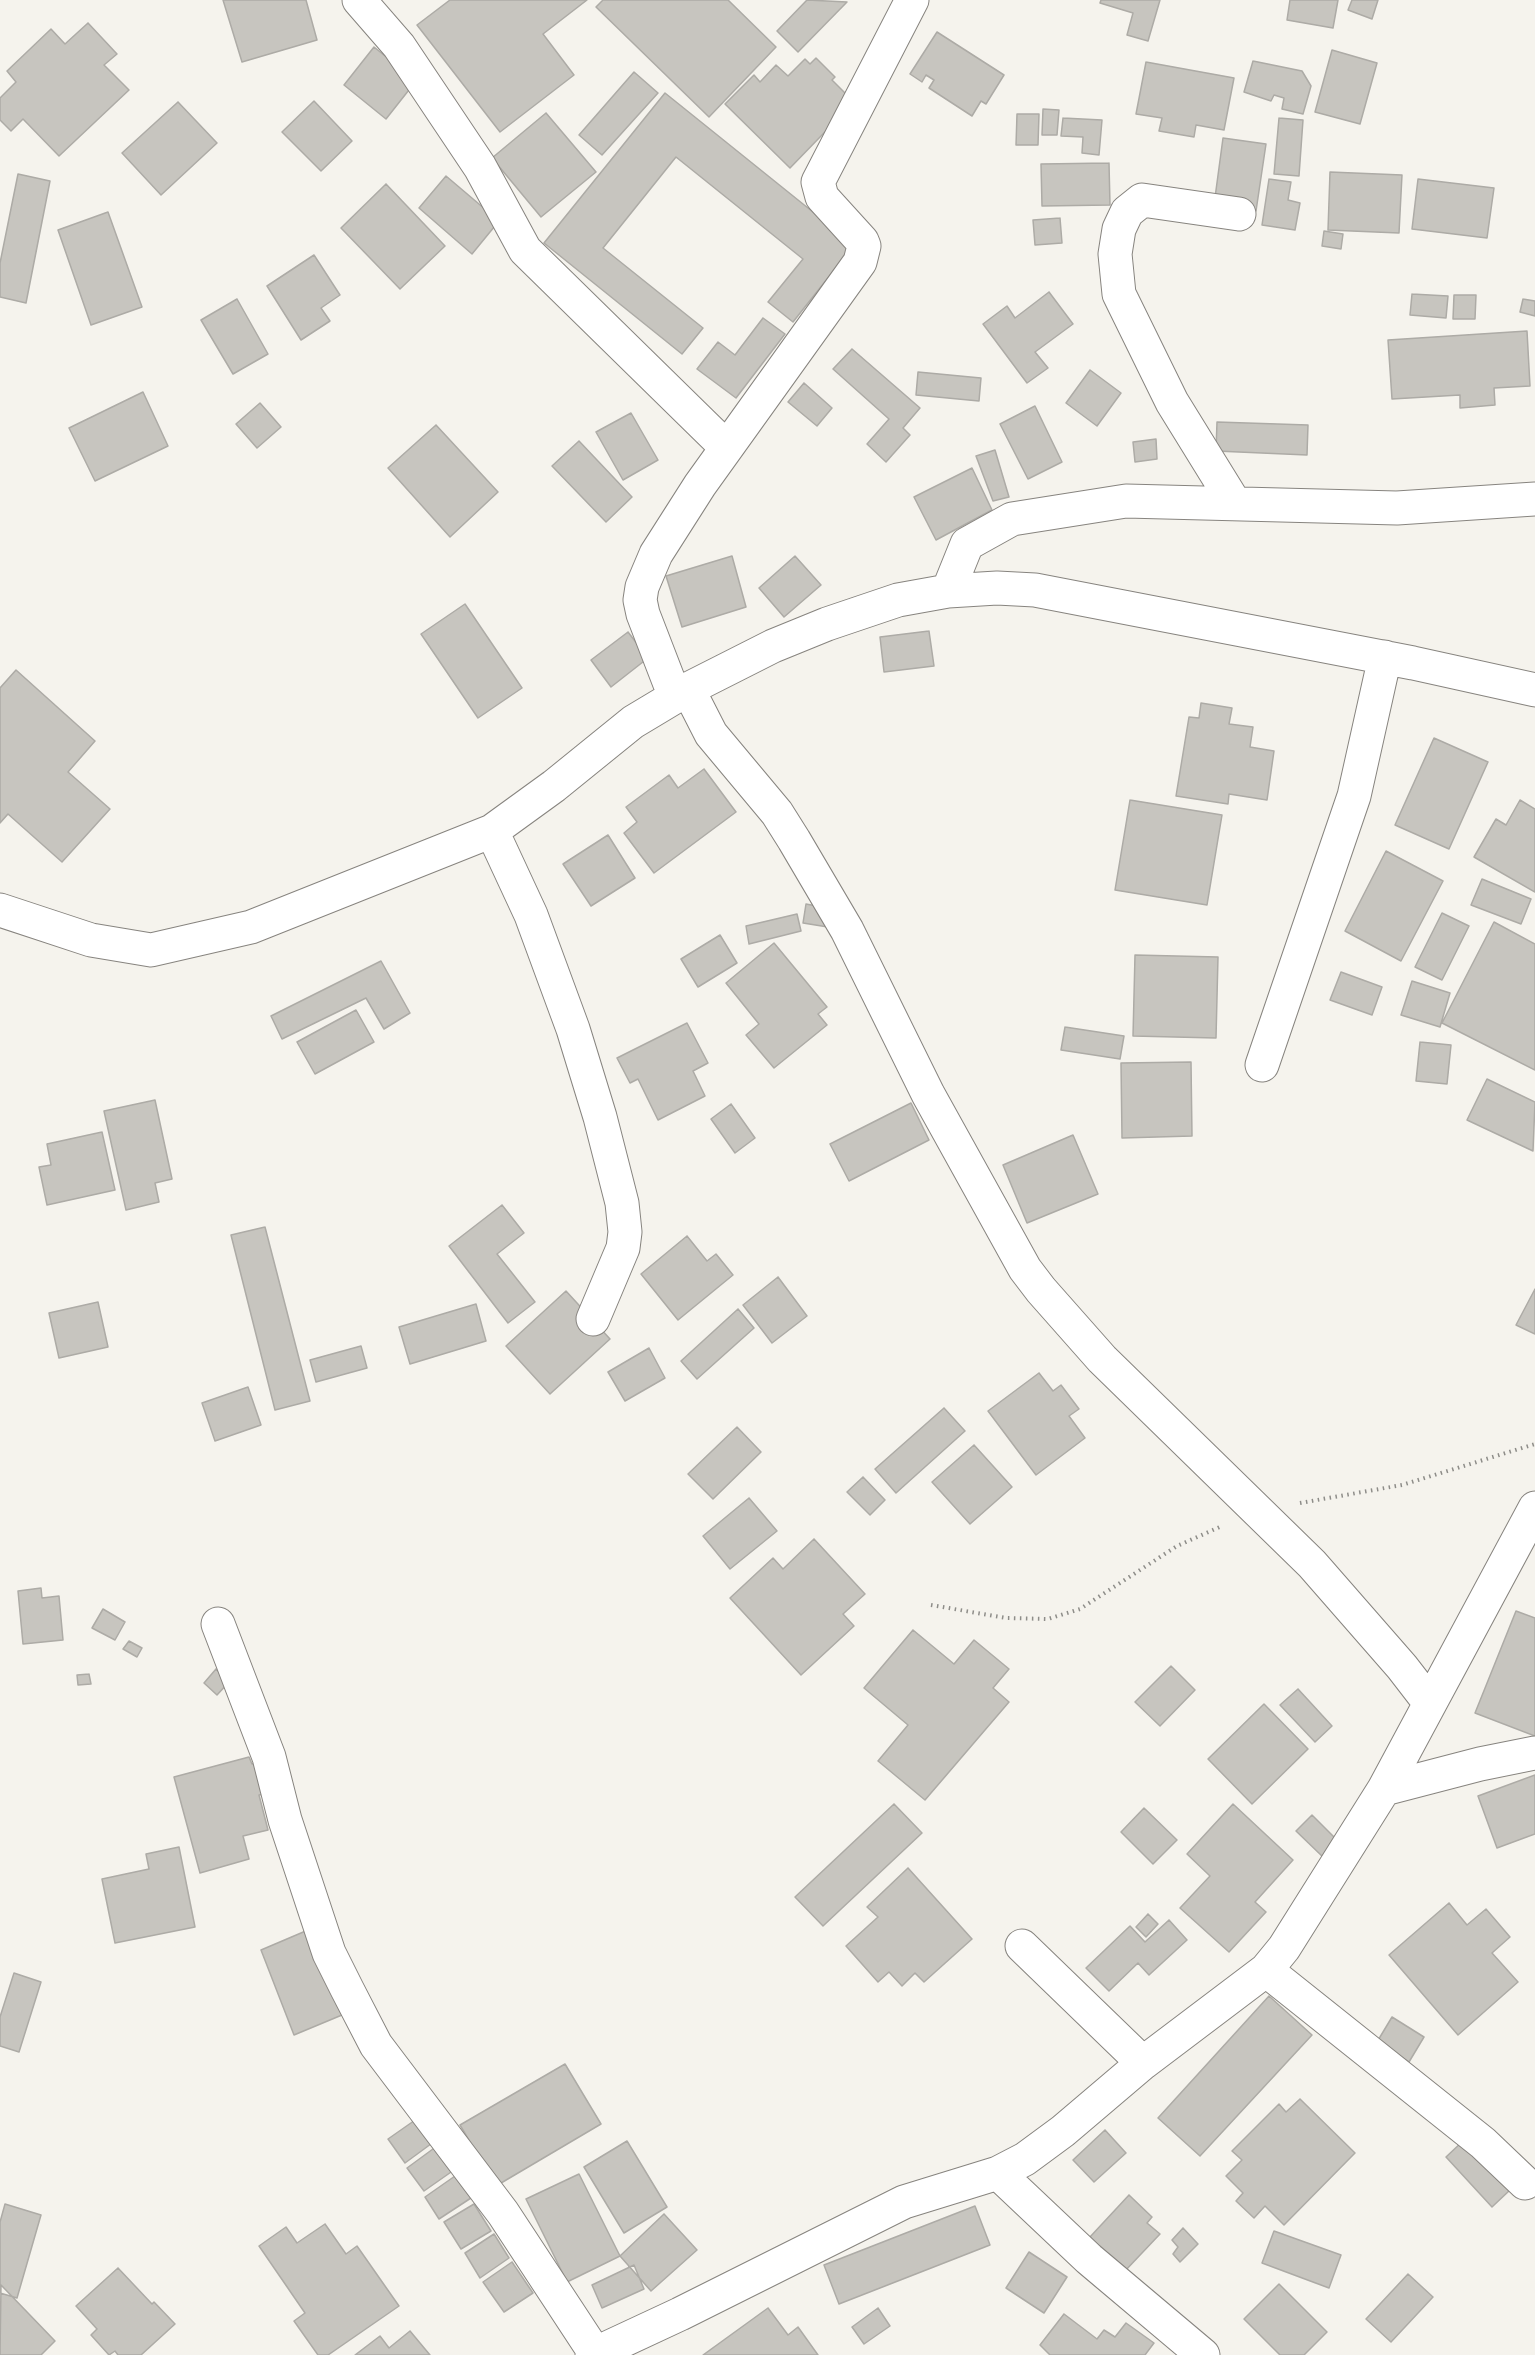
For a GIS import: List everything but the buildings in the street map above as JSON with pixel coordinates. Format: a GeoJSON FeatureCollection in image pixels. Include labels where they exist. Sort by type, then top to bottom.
{"type":"FeatureCollection","features":[{"type":"Feature","properties":{"kind":"street"},"geometry":{"type":"LineString","coordinates":[[359,0],[399,46],[480,167],[525,250],[726,447]]}},
{"type":"Feature","properties":{"kind":"street"},"geometry":{"type":"LineString","coordinates":[[912,0],[818,182],[822,197],[862,242],[864,246],[860,262],[726,447],[656,554],[642,586],[640,600],[643,614],[681,693],[711,734],[777,813],[847,930],[928,1094],[1025,1269],[1058,1313],[1102,1359],[1312,1564],[1402,1666],[1429,1702]]}},
{"type":"Feature","properties":{"kind":"street"},"geometry":{"type":"LineString","coordinates":[[1235,504],[1172,402],[1119,294],[1115,254],[1119,229],[1127,212],[1142,200],[1239,214]]}},
{"type":"Feature","properties":{"kind":"street"},"geometry":{"type":"LineString","coordinates":[[948,591],[967,544],[1012,519],[1126,501],[1397,508],[1535,499]]}},
{"type":"Feature","properties":{"kind":"street"},"geometry":{"type":"LineString","coordinates":[[0,910],[92,940],[152,950],[251,927],[492,831],[554,786],[633,722],[681,693],[773,646],[827,624],[898,600],[948,591],[997,588],[1035,590],[1385,657],[1535,690]]}},
{"type":"Feature","properties":{"kind":"street"},"geometry":{"type":"LineString","coordinates":[[1262,1065],[1354,796],[1385,657]]}},
{"type":"Feature","properties":{"kind":"street"},"geometry":{"type":"LineString","coordinates":[[492,831],[527,906],[573,1029],[600,1117],[622,1203],[625,1232],[623,1248],[593,1319]]}},
{"type":"Feature","properties":{"kind":"street"},"geometry":{"type":"LineString","coordinates":[[218,1624],[269,1757],[285,1820],[329,1953],[347,1989],[376,2045],[503,2213],[594,2354],[691,2309],[904,2202],[998,2173],[1025,2159],[1063,2131],[1143,2063],[1266,1970],[1284,1948],[1384,1789],[1535,1508]]}},
{"type":"Feature","properties":{"kind":"street"},"geometry":{"type":"LineString","coordinates":[[1384,1789],[1480,1764],[1535,1753]]}},
{"type":"Feature","properties":{"kind":"street"},"geometry":{"type":"LineString","coordinates":[[1022,1946],[1143,2063]]}},
{"type":"Feature","properties":{"kind":"street"},"geometry":{"type":"LineString","coordinates":[[1266,1970],[1483,2143],[1525,2183]]}},
{"type":"Feature","properties":{"kind":"street"},"geometry":{"type":"LineString","coordinates":[[998,2173],[1089,2259],[1203,2355]]}},
{"type":"Feature","properties":{"kind":"path"},"geometry":{"type":"LineString","coordinates":[[931,1605],[1006,1618],[1048,1619],[1080,1609],[1177,1546],[1259,1510],[1402,1485],[1535,1444]]}}]}
